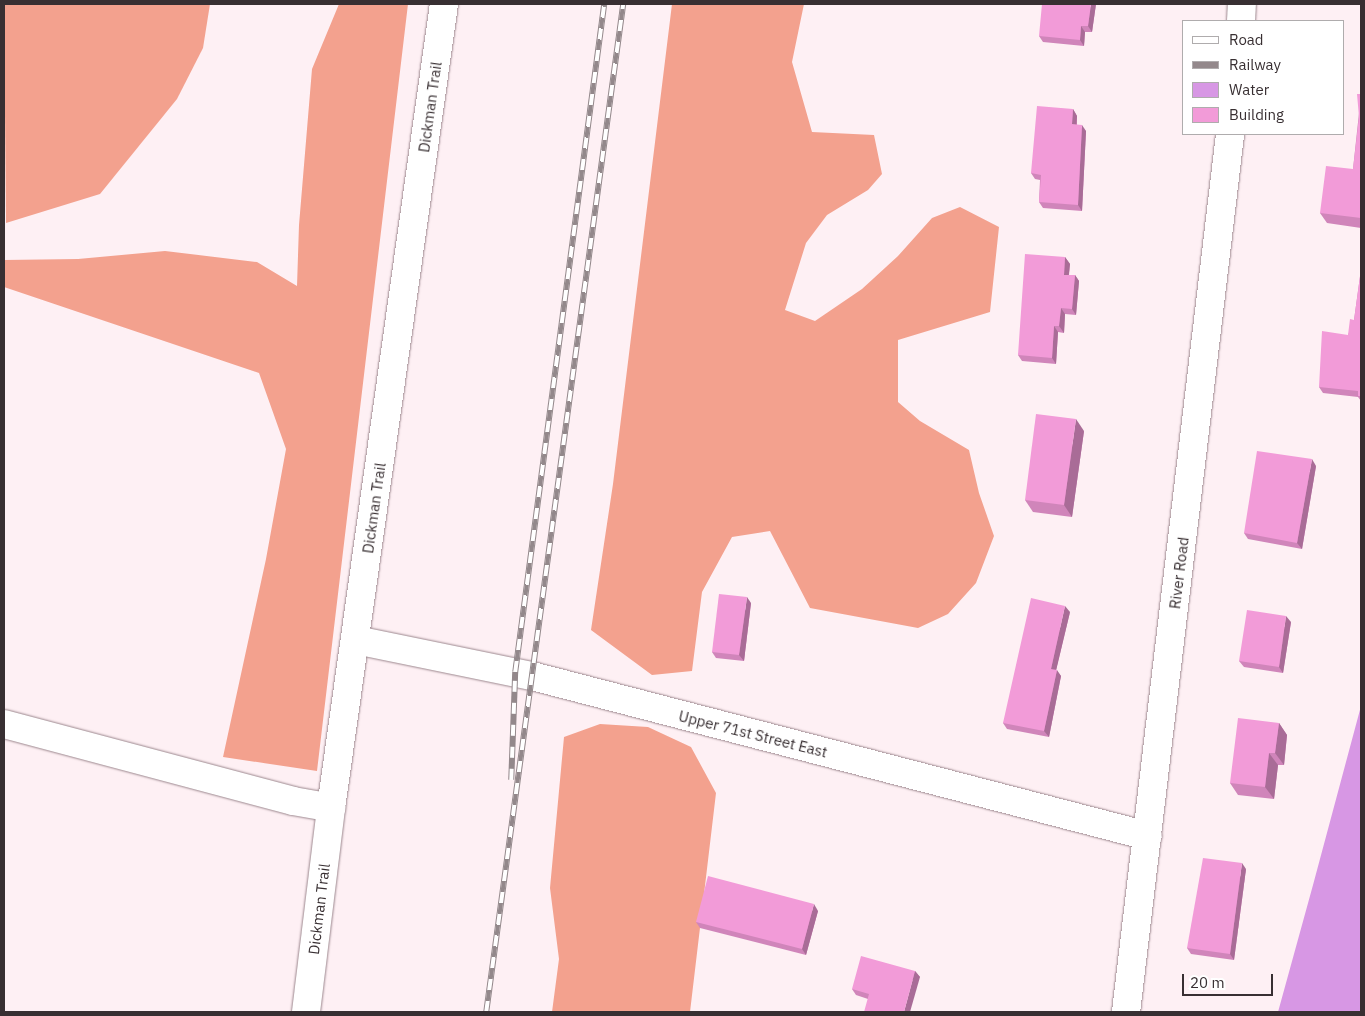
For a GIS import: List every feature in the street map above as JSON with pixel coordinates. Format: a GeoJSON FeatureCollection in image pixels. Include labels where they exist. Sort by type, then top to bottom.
{"type":"FeatureCollection","features":[{"type":"Feature","properties":{"kind":"street","name":"Dickman Trail"},"geometry":{"type":"LineString","coordinates":[[306,1012],[331,808],[444,4]]}},
{"type":"Feature","properties":{"kind":"street"},"geometry":{"type":"LineString","coordinates":[[1240,20],[1242,4]]}},
{"type":"Feature","properties":{"kind":"street","name":"River Road"},"geometry":{"type":"LineString","coordinates":[[1126,1012],[1230,135]]}},
{"type":"Feature","properties":{"kind":"street","name":"Upper 71st Street East"},"geometry":{"type":"LineString","coordinates":[[356,640],[532,676],[1148,836]]}},
{"type":"Feature","properties":{"kind":"street"},"geometry":{"type":"LineString","coordinates":[[4,724],[293,801],[331,808]]}},
{"type":"Feature","properties":{"kind":"shaded area"},"geometry":{"type":"Polygon","coordinates":[[[4,4],[210,4],[203,48],[177,99],[100,194],[6,223],[4,4]]]}},
{"type":"Feature","properties":{"kind":"shaded area"},"geometry":{"type":"Polygon","coordinates":[[[339,4],[408,4],[317,771],[223,757],[266,559],[286,449],[259,373],[4,287],[4,260],[78,259],[165,251],[257,262],[297,286],[299,225],[312,69],[339,4]]]}},
{"type":"Feature","properties":{"kind":"shaded area"},"geometry":{"type":"Polygon","coordinates":[[[672,4],[804,4],[792,62],[812,132],[874,135],[882,174],[868,190],[827,215],[806,243],[785,310],[815,321],[862,289],[898,256],[932,218],[960,207],[999,227],[990,312],[898,340],[898,402],[920,421],[969,450],[979,493],[994,536],[976,583],[948,614],[918,628],[810,608],[770,531],[732,537],[702,592],[692,671],[652,675],[591,630],[613,484],[672,4]]]}},
{"type":"Feature","properties":{"kind":"shaded area"},"geometry":{"type":"Polygon","coordinates":[[[600,724],[648,727],[691,747],[716,793],[690,1012],[552,1012],[559,959],[550,888],[564,737],[600,724]]]}},
{"type":"Feature","properties":{"kind":"water"},"geometry":{"type":"Polygon","coordinates":[[[1361,706],[1361,1012],[1278,1012],[1313,885],[1361,706]]]}},
{"type":"Feature","properties":{"kind":"building"},"geometry":{"type":"Polygon","coordinates":[[[1042,4],[1091,4],[1088,26],[1081,26],[1080,40],[1039,36],[1042,4]]]}},
{"type":"Feature","properties":{"kind":"building"},"geometry":{"type":"Polygon","coordinates":[[[1357,94],[1361,94],[1361,218],[1320,213],[1326,166],[1353,169],[1359,117],[1357,94]]]}},
{"type":"Feature","properties":{"kind":"building"},"geometry":{"type":"Polygon","coordinates":[[[1037,106],[1073,109],[1072,124],[1082,125],[1078,205],[1039,202],[1041,175],[1031,173],[1037,106]]]}},
{"type":"Feature","properties":{"kind":"building"},"geometry":{"type":"Polygon","coordinates":[[[1025,254],[1065,257],[1064,275],[1075,275],[1072,309],[1061,308],[1059,326],[1054,326],[1052,358],[1018,355],[1025,254]]]}},
{"type":"Feature","properties":{"kind":"building"},"geometry":{"type":"Polygon","coordinates":[[[1361,269],[1361,396],[1358,396],[1358,391],[1319,387],[1322,331],[1348,335],[1350,319],[1354,320],[1361,269]]]}},
{"type":"Feature","properties":{"kind":"building"},"geometry":{"type":"Polygon","coordinates":[[[1036,414],[1076,419],[1064,505],[1025,500],[1036,414]]]}},
{"type":"Feature","properties":{"kind":"building"},"geometry":{"type":"Polygon","coordinates":[[[1257,451],[1312,459],[1297,543],[1244,533],[1257,451]]]}},
{"type":"Feature","properties":{"kind":"building"},"geometry":{"type":"Polygon","coordinates":[[[719,594],[747,597],[739,655],[712,652],[719,594]]]}},
{"type":"Feature","properties":{"kind":"building"},"geometry":{"type":"Polygon","coordinates":[[[1031,598],[1065,606],[1051,669],[1057,670],[1044,731],[1003,723],[1031,598]]]}},
{"type":"Feature","properties":{"kind":"building"},"geometry":{"type":"Polygon","coordinates":[[[1247,610],[1286,616],[1279,667],[1239,661],[1247,610]]]}},
{"type":"Feature","properties":{"kind":"building"},"geometry":{"type":"Polygon","coordinates":[[[1238,718],[1279,723],[1275,753],[1269,753],[1265,787],[1230,783],[1238,718]]]}},
{"type":"Feature","properties":{"kind":"building"},"geometry":{"type":"Polygon","coordinates":[[[1203,858],[1242,863],[1230,954],[1187,948],[1203,858]]]}},
{"type":"Feature","properties":{"kind":"building"},"geometry":{"type":"Polygon","coordinates":[[[708,876],[814,904],[802,949],[696,922],[708,876]]]}},
{"type":"Feature","properties":{"kind":"building"},"geometry":{"type":"Polygon","coordinates":[[[861,956],[915,971],[904,1012],[864,1012],[869,994],[852,989],[861,956]]]}},
{"type":"Feature","properties":{"kind":"railway"},"geometry":{"type":"LineString","coordinates":[[511,780],[515,672],[604,4]]}},
{"type":"Feature","properties":{"kind":"railway"},"geometry":{"type":"LineString","coordinates":[[486,1012],[623,4]]}}]}
